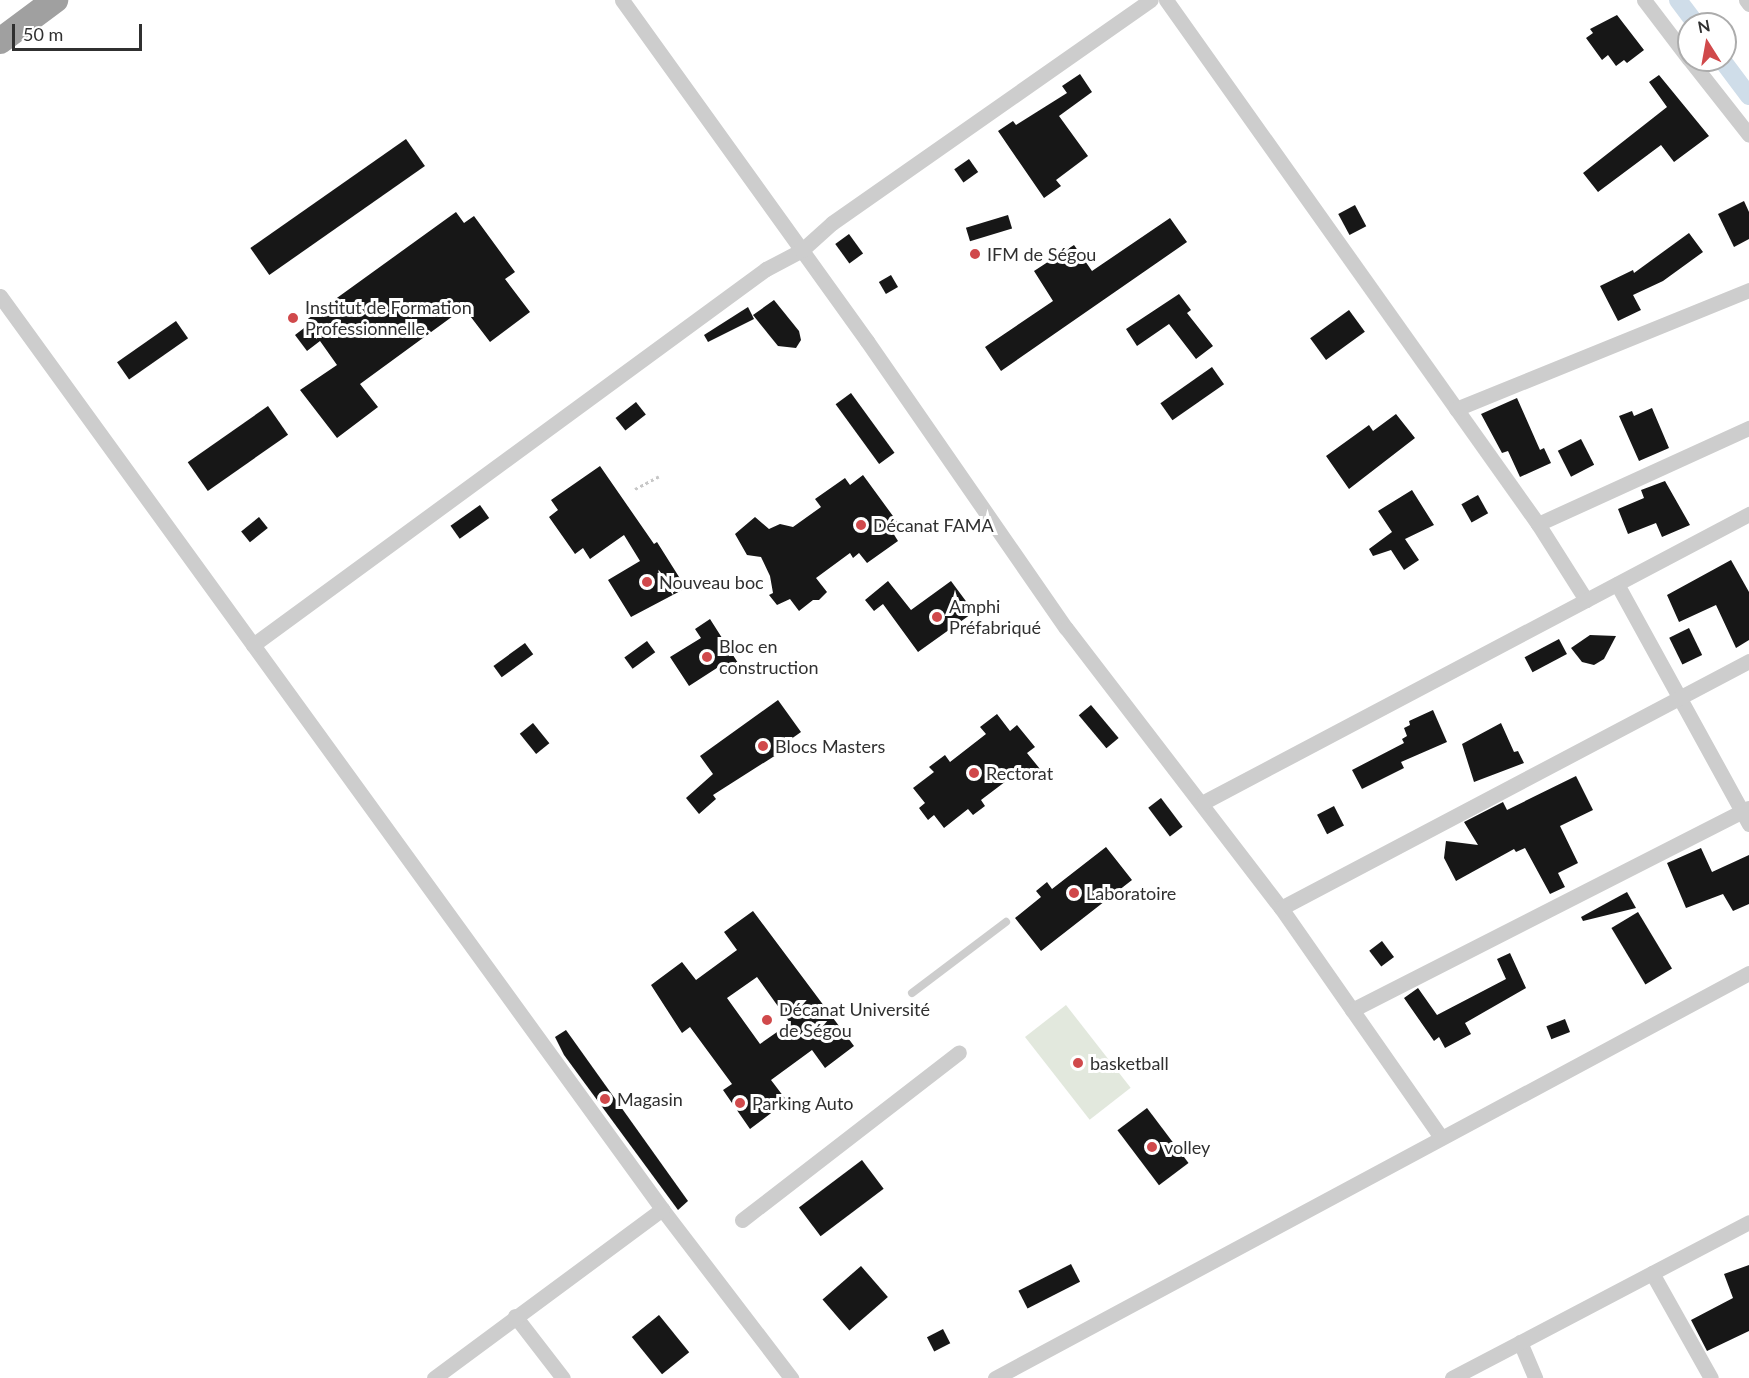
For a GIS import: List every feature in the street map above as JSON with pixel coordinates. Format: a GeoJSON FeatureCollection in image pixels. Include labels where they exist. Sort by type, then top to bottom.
{"type":"FeatureCollection","features":[{"type":"Feature","properties":{"kind":"highway"},"geometry":{"type":"LineString","coordinates":[[0,41],[56,0]]}},
{"type":"Feature","properties":{"kind":"street"},"geometry":{"type":"LineString","coordinates":[[622,0],[802,250],[1066,628],[1281,908],[1441,1137]]}},
{"type":"Feature","properties":{"kind":"street"},"geometry":{"type":"LineString","coordinates":[[253,645],[757,276],[802,250],[832,223],[1151,0]]}},
{"type":"Feature","properties":{"kind":"street"},"geometry":{"type":"LineString","coordinates":[[1166,0],[1538,524],[1586,600]]}},
{"type":"Feature","properties":{"kind":"street"},"geometry":{"type":"LineString","coordinates":[[1644,0],[1677,42]]}},
{"type":"Feature","properties":{"kind":"street"},"geometry":{"type":"LineString","coordinates":[[1700,72],[1749,135]]}},
{"type":"Feature","properties":{"kind":"street"},"geometry":{"type":"LineString","coordinates":[[1456,409],[1749,290]]}},
{"type":"Feature","properties":{"kind":"street"},"geometry":{"type":"LineString","coordinates":[[0,296],[662,1209],[791,1378]]}},
{"type":"Feature","properties":{"kind":"street"},"geometry":{"type":"LineString","coordinates":[[1538,524],[1749,428]]}},
{"type":"Feature","properties":{"kind":"street"},"geometry":{"type":"LineString","coordinates":[[1202,803],[1749,514]]}},
{"type":"Feature","properties":{"kind":"street"},"geometry":{"type":"LineString","coordinates":[[1352,1010],[1747,814],[1617,584]]}},
{"type":"Feature","properties":{"kind":"street"},"geometry":{"type":"LineString","coordinates":[[1281,908],[1749,661]]}},
{"type":"Feature","properties":{"kind":"street"},"geometry":{"type":"LineString","coordinates":[[995,1378],[1749,973]]}},
{"type":"Feature","properties":{"kind":"street"},"geometry":{"type":"LineString","coordinates":[[742,1220],[958,1052]]}},
{"type":"Feature","properties":{"kind":"street"},"geometry":{"type":"LineString","coordinates":[[434,1378],[662,1209]]}},
{"type":"Feature","properties":{"kind":"street"},"geometry":{"type":"LineString","coordinates":[[1452,1378],[1749,1222]]}},
{"type":"Feature","properties":{"kind":"street"},"geometry":{"type":"LineString","coordinates":[[1652,1273],[1711,1378]]}},
{"type":"Feature","properties":{"kind":"street"},"geometry":{"type":"LineString","coordinates":[[515,1316],[563,1378]]}},
{"type":"Feature","properties":{"kind":"street"},"geometry":{"type":"LineString","coordinates":[[1520,1342],[1535,1378]]}},
{"type":"Feature","properties":{"kind":"lane"},"geometry":{"type":"LineString","coordinates":[[912,993],[1006,922]]}},
{"type":"Feature","properties":{"kind":"path"},"geometry":{"type":"LineString","coordinates":[[635,489],[660,476]]}},
{"type":"Feature","properties":{"kind":"shaded area","name":"basketball"},"geometry":{"type":"Polygon","coordinates":[[[1066,1005],[1131,1088],[1090,1120],[1025,1037],[1066,1005]]]}},
{"type":"Feature","properties":{"kind":"building"},"geometry":{"type":"Polygon","coordinates":[[[1617,15],[1644,50],[1627,63],[1624,60],[1616,66],[1608,55],[1602,60],[1586,38],[1593,33],[1590,29],[1617,15]]]}},
{"type":"Feature","properties":{"kind":"building"},"geometry":{"type":"Polygon","coordinates":[[[1080,74],[1092,92],[1059,116],[1088,156],[1056,180],[1061,186],[1044,198],[998,131],[1013,121],[1016,125],[1067,93],[1062,86],[1080,74]]]}},
{"type":"Feature","properties":{"kind":"building"},"geometry":{"type":"Polygon","coordinates":[[[1659,75],[1709,136],[1674,162],[1661,145],[1598,192],[1583,173],[1667,107],[1649,82],[1659,75]]]}},
{"type":"Feature","properties":{"kind":"building"},"geometry":{"type":"Polygon","coordinates":[[[406,139],[425,166],[269,275],[250,248],[406,139]]]}},
{"type":"Feature","properties":{"kind":"building"},"geometry":{"type":"Polygon","coordinates":[[[969,159],[978,172],[963,182],[954,169],[969,159]]]}},
{"type":"Feature","properties":{"kind":"building"},"geometry":{"type":"Polygon","coordinates":[[[1744,201],[1749,212],[1749,239],[1734,247],[1718,214],[1744,201]]]}},
{"type":"Feature","properties":{"kind":"building"},"geometry":{"type":"Polygon","coordinates":[[[1355,205],[1366,226],[1349,235],[1338,214],[1355,205]]]}},
{"type":"Feature","properties":{"kind":"building"},"geometry":{"type":"Polygon","coordinates":[[[456,212],[464,223],[474,216],[515,272],[505,279],[530,312],[490,342],[464,308],[360,384],[378,407],[337,438],[300,390],[337,365],[320,341],[307,351],[295,335],[308,325],[305,321],[456,212]]]}},
{"type":"Feature","properties":{"kind":"building"},"geometry":{"type":"Polygon","coordinates":[[[1008,215],[1012,228],[970,241],[966,228],[1008,215]]]}},
{"type":"Feature","properties":{"kind":"building"},"geometry":{"type":"Polygon","coordinates":[[[1170,218],[1187,242],[1001,371],[985,347],[1053,301],[1034,271],[1074,245],[1092,271],[1170,218]]]}},
{"type":"Feature","properties":{"kind":"building"},"geometry":{"type":"Polygon","coordinates":[[[1689,233],[1703,252],[1663,281],[1633,295],[1641,310],[1618,321],[1600,286],[1633,270],[1634,273],[1689,233]]]}},
{"type":"Feature","properties":{"kind":"building"},"geometry":{"type":"Polygon","coordinates":[[[849,234],[863,253],[849,263],[835,244],[849,234]]]}},
{"type":"Feature","properties":{"kind":"building"},"geometry":{"type":"Polygon","coordinates":[[[891,275],[898,287],[886,294],[879,282],[891,275]]]}},
{"type":"Feature","properties":{"kind":"building"},"geometry":{"type":"Polygon","coordinates":[[[1179,294],[1191,310],[1187,313],[1213,346],[1196,359],[1169,324],[1137,346],[1126,329],[1179,294]]]}},
{"type":"Feature","properties":{"kind":"building"},"geometry":{"type":"Polygon","coordinates":[[[774,300],[799,331],[801,340],[796,348],[778,346],[753,315],[774,300]]]}},
{"type":"Feature","properties":{"kind":"building"},"geometry":{"type":"Polygon","coordinates":[[[748,307],[754,319],[708,342],[704,335],[748,307]]]}},
{"type":"Feature","properties":{"kind":"building"},"geometry":{"type":"Polygon","coordinates":[[[1349,310],[1365,332],[1326,360],[1310,338],[1349,310]]]}},
{"type":"Feature","properties":{"kind":"building"},"geometry":{"type":"Polygon","coordinates":[[[176,321],[188,338],[129,379],[117,362],[176,321]]]}},
{"type":"Feature","properties":{"kind":"building"},"geometry":{"type":"Polygon","coordinates":[[[1212,367],[1224,384],[1172,420],[1160,403],[1212,367]]]}},
{"type":"Feature","properties":{"kind":"building"},"geometry":{"type":"Polygon","coordinates":[[[851,393],[894,453],[879,464],[836,404],[851,393]]]}},
{"type":"Feature","properties":{"kind":"building"},"geometry":{"type":"Polygon","coordinates":[[[1517,398],[1540,450],[1544,448],[1551,463],[1520,477],[1508,451],[1502,453],[1481,414],[1517,398]]]}},
{"type":"Feature","properties":{"kind":"building"},"geometry":{"type":"Polygon","coordinates":[[[636,402],[646,415],[625,431],[616,418],[636,402]]]}},
{"type":"Feature","properties":{"kind":"building"},"geometry":{"type":"Polygon","coordinates":[[[268,406],[288,435],[208,491],[188,462],[268,406]]]}},
{"type":"Feature","properties":{"kind":"building"},"geometry":{"type":"Polygon","coordinates":[[[1652,408],[1669,448],[1639,461],[1619,416],[1632,411],[1634,416],[1652,408]]]}},
{"type":"Feature","properties":{"kind":"building"},"geometry":{"type":"Polygon","coordinates":[[[1396,414],[1415,438],[1349,489],[1326,456],[1369,425],[1373,431],[1396,414]]]}},
{"type":"Feature","properties":{"kind":"building"},"geometry":{"type":"Polygon","coordinates":[[[1581,439],[1594,465],[1571,477],[1558,451],[1581,439]]]}},
{"type":"Feature","properties":{"kind":"building"},"geometry":{"type":"Polygon","coordinates":[[[600,466],[654,544],[657,542],[686,588],[631,617],[608,580],[640,561],[624,535],[590,559],[583,548],[575,554],[549,517],[558,510],[551,500],[600,466]]]}},
{"type":"Feature","properties":{"kind":"building"},"geometry":{"type":"Polygon","coordinates":[[[863,475],[901,527],[893,533],[898,541],[867,563],[859,553],[853,558],[850,553],[816,578],[827,592],[819,600],[813,600],[799,611],[790,599],[777,605],[769,595],[773,593],[770,576],[761,557],[747,555],[735,534],[755,517],[769,529],[780,524],[793,527],[821,507],[815,499],[845,478],[850,485],[863,475]]]}},
{"type":"Feature","properties":{"kind":"building"},"geometry":{"type":"Polygon","coordinates":[[[1665,481],[1690,525],[1662,537],[1656,523],[1628,534],[1618,509],[1644,498],[1641,490],[1665,481]]]}},
{"type":"Feature","properties":{"kind":"building"},"geometry":{"type":"Polygon","coordinates":[[[1412,490],[1434,525],[1405,539],[1419,560],[1404,570],[1391,550],[1373,556],[1369,549],[1392,532],[1378,511],[1412,490]]]}},
{"type":"Feature","properties":{"kind":"building"},"geometry":{"type":"Polygon","coordinates":[[[1478,495],[1488,513],[1472,523],[1461,504],[1478,495]]]}},
{"type":"Feature","properties":{"kind":"building"},"geometry":{"type":"Polygon","coordinates":[[[480,505],[489,518],[460,539],[451,526],[480,505]]]}},
{"type":"Feature","properties":{"kind":"building"},"geometry":{"type":"Polygon","coordinates":[[[259,517],[268,528],[250,542],[241,531],[259,517]]]}},
{"type":"Feature","properties":{"kind":"building"},"geometry":{"type":"Polygon","coordinates":[[[1731,560],[1749,592],[1749,640],[1736,648],[1716,605],[1679,622],[1667,595],[1731,560]]]}},
{"type":"Feature","properties":{"kind":"building"},"geometry":{"type":"Polygon","coordinates":[[[888,581],[911,610],[951,581],[974,612],[918,652],[883,604],[874,611],[865,600],[888,581]]]}},
{"type":"Feature","properties":{"kind":"building"},"geometry":{"type":"Polygon","coordinates":[[[710,619],[738,663],[724,672],[720,666],[689,686],[670,657],[701,638],[695,629],[710,619]]]}},
{"type":"Feature","properties":{"kind":"building"},"geometry":{"type":"Polygon","coordinates":[[[1689,628],[1702,655],[1682,665],[1669,638],[1689,628]]]}},
{"type":"Feature","properties":{"kind":"building"},"geometry":{"type":"Polygon","coordinates":[[[1590,635],[1616,636],[1604,659],[1594,665],[1582,662],[1571,648],[1590,635]]]}},
{"type":"Feature","properties":{"kind":"building"},"geometry":{"type":"Polygon","coordinates":[[[1559,639],[1567,654],[1533,672],[1525,657],[1559,639]]]}},
{"type":"Feature","properties":{"kind":"building"},"geometry":{"type":"Polygon","coordinates":[[[647,641],[655,652],[633,669],[624,657],[647,641]]]}},
{"type":"Feature","properties":{"kind":"building"},"geometry":{"type":"Polygon","coordinates":[[[525,643],[533,654],[502,677],[493,666],[525,643]]]}},
{"type":"Feature","properties":{"kind":"building"},"geometry":{"type":"Polygon","coordinates":[[[778,700],[801,732],[784,744],[787,748],[713,795],[716,799],[699,814],[686,798],[713,774],[700,756],[778,700]]]}},
{"type":"Feature","properties":{"kind":"building"},"geometry":{"type":"Polygon","coordinates":[[[1091,705],[1119,738],[1106,748],[1079,715],[1091,705]]]}},
{"type":"Feature","properties":{"kind":"building"},"geometry":{"type":"Polygon","coordinates":[[[1433,710],[1447,742],[1401,762],[1404,768],[1362,789],[1352,770],[1404,743],[1402,739],[1407,736],[1404,728],[1410,725],[1409,721],[1433,710]]]}},
{"type":"Feature","properties":{"kind":"building"},"geometry":{"type":"Polygon","coordinates":[[[997,714],[1010,731],[1017,725],[1035,747],[1027,753],[1040,769],[1025,781],[1018,772],[981,800],[985,806],[973,815],[968,809],[944,828],[934,815],[928,820],[919,808],[925,803],[913,788],[934,772],[929,767],[945,755],[950,762],[986,734],[980,727],[997,714]]]}},
{"type":"Feature","properties":{"kind":"building"},"geometry":{"type":"Polygon","coordinates":[[[533,723],[549,743],[536,754],[520,734],[533,723]]]}},
{"type":"Feature","properties":{"kind":"building"},"geometry":{"type":"Polygon","coordinates":[[[1501,723],[1514,752],[1518,751],[1524,763],[1474,782],[1462,744],[1501,723]]]}},
{"type":"Feature","properties":{"kind":"building"},"geometry":{"type":"Polygon","coordinates":[[[1576,776],[1593,810],[1560,826],[1578,863],[1558,873],[1565,887],[1550,894],[1525,848],[1516,852],[1514,849],[1456,881],[1444,858],[1446,841],[1478,845],[1464,822],[1503,802],[1507,810],[1576,776]]]}},
{"type":"Feature","properties":{"kind":"building"},"geometry":{"type":"Polygon","coordinates":[[[1161,798],[1183,827],[1170,836],[1148,808],[1161,798]]]}},
{"type":"Feature","properties":{"kind":"building"},"geometry":{"type":"Polygon","coordinates":[[[1334,806],[1344,826],[1327,834],[1317,815],[1334,806]]]}},
{"type":"Feature","properties":{"kind":"building"},"geometry":{"type":"Polygon","coordinates":[[[1106,847],[1132,880],[1041,951],[1015,918],[1041,897],[1036,891],[1047,882],[1052,889],[1106,847]]]}},
{"type":"Feature","properties":{"kind":"building"},"geometry":{"type":"Polygon","coordinates":[[[1701,848],[1712,872],[1749,855],[1749,904],[1733,911],[1723,894],[1686,908],[1667,863],[1701,848]]]}},
{"type":"Feature","properties":{"kind":"building"},"geometry":{"type":"Polygon","coordinates":[[[1627,892],[1636,908],[1583,921],[1581,917],[1627,892]]]}},
{"type":"Feature","properties":{"kind":"building"},"geometry":{"type":"Polygon","coordinates":[[[753,911],[854,1046],[825,1068],[812,1050],[771,1080],[787,1101],[750,1129],[723,1090],[732,1084],[690,1027],[682,1033],[651,985],[682,962],[696,980],[737,950],[724,932],[753,911]],[[757,977],[727,998],[760,1044],[790,1023],[757,977]]]}},
{"type":"Feature","properties":{"kind":"building"},"geometry":{"type":"Polygon","coordinates":[[[1638,912],[1672,969],[1645,985],[1611,928],[1638,912]]]}},
{"type":"Feature","properties":{"kind":"building"},"geometry":{"type":"Polygon","coordinates":[[[1382,941],[1394,957],[1381,967],[1369,951],[1382,941]]]}},
{"type":"Feature","properties":{"kind":"building"},"geometry":{"type":"Polygon","coordinates":[[[1510,953],[1526,988],[1465,1023],[1471,1034],[1445,1048],[1439,1037],[1434,1041],[1404,998],[1418,988],[1437,1015],[1506,979],[1497,959],[1510,953]]]}},
{"type":"Feature","properties":{"kind":"building"},"geometry":{"type":"Polygon","coordinates":[[[1565,1019],[1570,1032],[1551,1039],[1546,1026],[1565,1019]]]}},
{"type":"Feature","properties":{"kind":"building"},"geometry":{"type":"Polygon","coordinates":[[[566,1030],[688,1201],[678,1210],[564,1055],[555,1037],[566,1030]]]}},
{"type":"Feature","properties":{"kind":"building","name":"volley"},"geometry":{"type":"Polygon","coordinates":[[[1147,1108],[1189,1163],[1159,1185],[1117,1130],[1147,1108]]]}},
{"type":"Feature","properties":{"kind":"building"},"geometry":{"type":"Polygon","coordinates":[[[862,1160],[884,1189],[821,1236],[799,1208],[862,1160]]]}},
{"type":"Feature","properties":{"kind":"building"},"geometry":{"type":"Polygon","coordinates":[[[1071,1264],[1080,1282],[1028,1309],[1018,1291],[1071,1264]]]}},
{"type":"Feature","properties":{"kind":"building"},"geometry":{"type":"Polygon","coordinates":[[[1749,1265],[1749,1331],[1707,1351],[1691,1320],[1733,1298],[1724,1274],[1749,1265]]]}},
{"type":"Feature","properties":{"kind":"building"},"geometry":{"type":"Polygon","coordinates":[[[861,1266],[888,1297],[849,1330],[823,1299],[861,1266]]]}},
{"type":"Feature","properties":{"kind":"building"},"geometry":{"type":"Polygon","coordinates":[[[659,1315],[689,1352],[662,1374],[632,1337],[659,1315]]]}},
{"type":"Feature","properties":{"kind":"building"},"geometry":{"type":"Polygon","coordinates":[[[943,1329],[950,1343],[934,1351],[927,1337],[943,1329]]]}},
{"type":"Feature","properties":{"kind":"waterway"},"geometry":{"type":"LineString","coordinates":[[1678,0],[1687,12]]}},
{"type":"Feature","properties":{"kind":"waterway"},"geometry":{"type":"LineString","coordinates":[[1731,72],[1749,96]]}},
{"type":"Feature","properties":{"kind":"place","name":"IFM de Ségou"},"geometry":{"type":"Point","coordinates":[975,254]}},
{"type":"Feature","properties":{"kind":"place","name":"Institut de Formation Professionnelle."},"geometry":{"type":"Point","coordinates":[293,318]}},
{"type":"Feature","properties":{"kind":"place","name":"Décanat FAMA"},"geometry":{"type":"Point","coordinates":[861,525]}},
{"type":"Feature","properties":{"kind":"place","name":"Nouveau boc"},"geometry":{"type":"Point","coordinates":[647,582]}},
{"type":"Feature","properties":{"kind":"place","name":"Amphi Préfabriqué"},"geometry":{"type":"Point","coordinates":[937,617]}},
{"type":"Feature","properties":{"kind":"place","name":"Bloc en construction"},"geometry":{"type":"Point","coordinates":[707,657]}},
{"type":"Feature","properties":{"kind":"place","name":"Blocs Masters"},"geometry":{"type":"Point","coordinates":[763,746]}},
{"type":"Feature","properties":{"kind":"place","name":"Rectorat"},"geometry":{"type":"Point","coordinates":[974,773]}},
{"type":"Feature","properties":{"kind":"place","name":"Laboratoire"},"geometry":{"type":"Point","coordinates":[1074,893]}},
{"type":"Feature","properties":{"kind":"place","name":"Décanat Université de Ségou"},"geometry":{"type":"Point","coordinates":[767,1020]}},
{"type":"Feature","properties":{"kind":"place","name":"basketball"},"geometry":{"type":"Point","coordinates":[1078,1063]}},
{"type":"Feature","properties":{"kind":"place","name":"Magasin"},"geometry":{"type":"Point","coordinates":[605,1099]}},
{"type":"Feature","properties":{"kind":"place","name":"Parking Auto"},"geometry":{"type":"Point","coordinates":[740,1103]}},
{"type":"Feature","properties":{"kind":"place","name":"volley"},"geometry":{"type":"Point","coordinates":[1152,1147]}}]}
